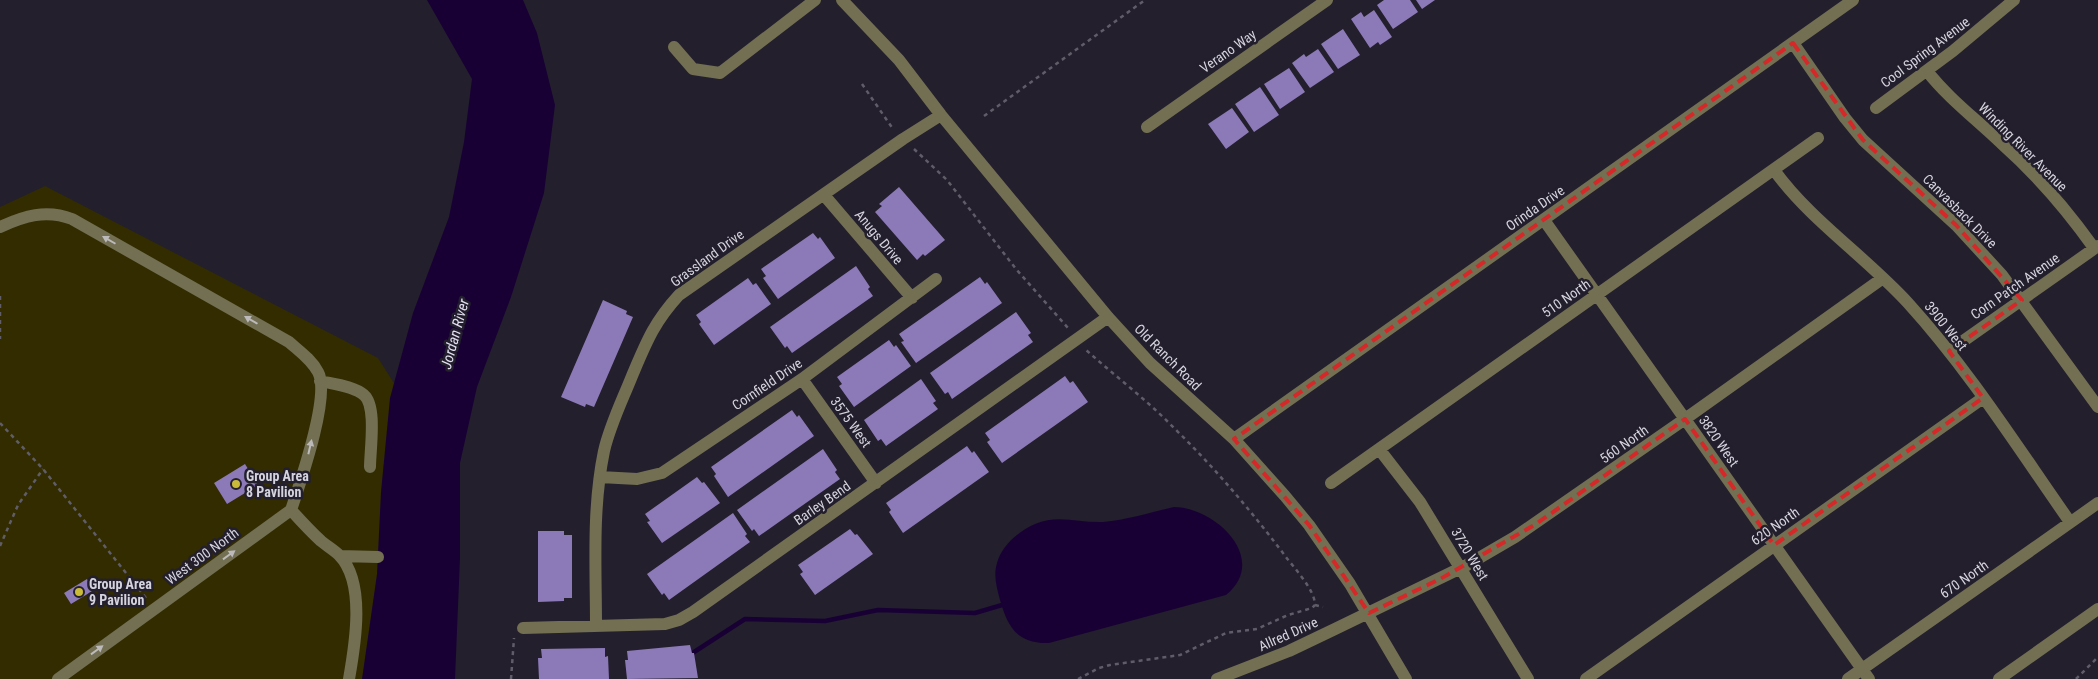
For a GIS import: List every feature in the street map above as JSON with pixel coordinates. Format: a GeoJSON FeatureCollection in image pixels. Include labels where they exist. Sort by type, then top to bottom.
{"type":"FeatureCollection","features":[{"type":"Feature","properties":{"kind":"street"},"geometry":{"type":"LineString","coordinates":[[674,47],[692,69],[720,73],[815,0]]}},
{"type":"Feature","properties":{"kind":"street","name":"Verano Way"},"geometry":{"type":"LineString","coordinates":[[1147,127],[1327,0]]}},
{"type":"Feature","properties":{"kind":"street","name":"Orinda Drive"},"geometry":{"type":"LineString","coordinates":[[1234,439],[1854,0]]}},
{"type":"Feature","properties":{"kind":"street","name":"Old Ranch Road"},"geometry":{"type":"LineString","coordinates":[[849,2],[899,60],[1108,317],[1150,363],[1234,439],[1309,525],[1369,613],[1406,679]]}},
{"type":"Feature","properties":{"kind":"street","name":"Cool Spring Avenue"},"geometry":{"type":"LineString","coordinates":[[1876,108],[1927,71],[2006,3]]}},
{"type":"Feature","properties":{"kind":"street","name":"Canvasback Drive"},"geometry":{"type":"LineString","coordinates":[[1793,43],[1845,118],[1863,140],[1956,225],[1981,251],[2022,300],[2098,407]]}},
{"type":"Feature","properties":{"kind":"street","name":"Winding River Avenue"},"geometry":{"type":"LineString","coordinates":[[1927,71],[1941,89],[2030,171],[2096,247]]}},
{"type":"Feature","properties":{"kind":"street","name":"Grassland Drive"},"geometry":{"type":"LineString","coordinates":[[596,626],[595,518],[605,451],[616,416],[642,351],[660,317],[679,295],[941,114]]}},
{"type":"Feature","properties":{"kind":"street","name":"510 North"},"geometry":{"type":"LineString","coordinates":[[1331,483],[1818,138]]}},
{"type":"Feature","properties":{"kind":"street","name":"3900 West"},"geometry":{"type":"LineString","coordinates":[[1774,170],[1802,204],[1907,302],[1949,351],[2070,522]]}},
{"type":"Feature","properties":{"kind":"street","name":"Anugs Drive"},"geometry":{"type":"LineString","coordinates":[[824,195],[912,298]]}},
{"type":"Feature","properties":{"kind":"street"},"geometry":{"type":"LineString","coordinates":[[0,227],[32,215],[60,214],[72,219],[289,342],[309,359],[319,374],[322,396],[292,510],[322,542],[340,556],[351,576],[356,597],[356,643],[350,679]]}},
{"type":"Feature","properties":{"kind":"street","name":"3820 West"},"geometry":{"type":"LineString","coordinates":[[1544,220],[1866,674]]}},
{"type":"Feature","properties":{"kind":"street","name":"Corn Patch Avenue"},"geometry":{"type":"LineString","coordinates":[[1949,351],[2096,247]]}},
{"type":"Feature","properties":{"kind":"street","name":"560 North"},"geometry":{"type":"LineString","coordinates":[[1369,613],[1462,568],[1536,524],[1883,278]]}},
{"type":"Feature","properties":{"kind":"street","name":"Cornfield Drive"},"geometry":{"type":"LineString","coordinates":[[600,477],[638,479],[662,473],[802,379],[936,279]]}},
{"type":"Feature","properties":{"kind":"street","name":"Barley Bend"},"geometry":{"type":"LineString","coordinates":[[524,628],[665,624],[679,620],[876,483],[1108,317]]}},
{"type":"Feature","properties":{"kind":"street","name":"3575 West"},"geometry":{"type":"LineString","coordinates":[[802,379],[876,483]]}},
{"type":"Feature","properties":{"kind":"street"},"geometry":{"type":"LineString","coordinates":[[320,381],[356,391],[367,398],[372,412],[370,467]]}},
{"type":"Feature","properties":{"kind":"street","name":"620 North"},"geometry":{"type":"LineString","coordinates":[[1586,679],[1982,398]]}},
{"type":"Feature","properties":{"kind":"street","name":"3720 West"},"geometry":{"type":"LineString","coordinates":[[1379,449],[1420,502],[1528,679]]}},
{"type":"Feature","properties":{"kind":"street","name":"670 North"},"geometry":{"type":"LineString","coordinates":[[1848,679],[1866,674],[2098,503]]}},
{"type":"Feature","properties":{"kind":"street","name":"West 300 North"},"geometry":{"type":"LineString","coordinates":[[58,679],[292,510]]}},
{"type":"Feature","properties":{"kind":"street"},"geometry":{"type":"LineString","coordinates":[[340,556],[378,557]]}},
{"type":"Feature","properties":{"kind":"street"},"geometry":{"type":"LineString","coordinates":[[1999,679],[2098,609]]}},
{"type":"Feature","properties":{"kind":"street","name":"Allred Drive"},"geometry":{"type":"LineString","coordinates":[[1217,679],[1289,651],[1369,613]]}},
{"type":"Feature","properties":{"kind":"path"},"geometry":{"type":"LineString","coordinates":[[984,116],[1145,0]]}},
{"type":"Feature","properties":{"kind":"path"},"geometry":{"type":"LineString","coordinates":[[862,84],[890,127]]}},
{"type":"Feature","properties":{"kind":"path"},"geometry":{"type":"LineString","coordinates":[[911,146],[947,180],[1016,270],[1065,325]]}},
{"type":"Feature","properties":{"kind":"path"},"geometry":{"type":"LineString","coordinates":[[0,296],[0,338]]}},
{"type":"Feature","properties":{"kind":"path"},"geometry":{"type":"LineString","coordinates":[[1082,346],[1174,427],[1214,469],[1263,526],[1293,565],[1314,595],[1315,605]]}},
{"type":"Feature","properties":{"kind":"path"},"geometry":{"type":"LineString","coordinates":[[0,424],[43,469],[154,609]]}},
{"type":"Feature","properties":{"kind":"path"},"geometry":{"type":"LineString","coordinates":[[0,546],[18,505],[43,469]]}},
{"type":"Feature","properties":{"kind":"path"},"geometry":{"type":"LineString","coordinates":[[1315,605],[1323,608]]}},
{"type":"Feature","properties":{"kind":"path"},"geometry":{"type":"LineString","coordinates":[[1078,679],[1099,668],[1110,665],[1180,655],[1226,633],[1257,629],[1288,615],[1312,608],[1315,605]]}},
{"type":"Feature","properties":{"kind":"path"},"geometry":{"type":"LineString","coordinates":[[511,679],[512,643],[518,630],[524,628]]}},
{"type":"Feature","properties":{"kind":"path"},"geometry":{"type":"LineString","coordinates":[[2076,679],[2098,658]]}},
{"type":"Feature","properties":{"kind":"highlighted area"},"geometry":{"type":"Polygon","coordinates":[[[1793,43],[1863,140],[1956,225],[2022,300],[1949,351],[1983,398],[1774,545],[1685,419],[1536,524],[1440,579],[1369,613],[1309,525],[1234,439],[1793,43]]]}},
{"type":"Feature","properties":{"kind":"shaded area"},"geometry":{"type":"Polygon","coordinates":[[[45,186],[378,358],[401,394],[374,679],[0,679],[0,207],[45,186]]]}},
{"type":"Feature","properties":{"kind":"water","name":"Jordan River"},"geometry":{"type":"Polygon","coordinates":[[[427,0],[523,0],[537,33],[555,105],[544,193],[511,297],[477,387],[460,463],[460,558],[455,679],[362,679],[377,574],[381,492],[390,398],[413,313],[449,217],[464,142],[472,79],[427,0]]]}},
{"type":"Feature","properties":{"kind":"water"},"geometry":{"type":"Polygon","coordinates":[[[1174,507],[1190,509],[1220,525],[1232,538],[1240,551],[1242,566],[1238,581],[1226,595],[1049,643],[1029,641],[1011,626],[1003,610],[995,573],[999,556],[1017,535],[1029,527],[1044,521],[1060,519],[1103,522],[1130,518],[1174,507]]]}},
{"type":"Feature","properties":{"kind":"building"},"geometry":{"type":"Polygon","coordinates":[[[1384,0],[1410,0],[1418,12],[1393,29],[1377,5],[1384,0]]]}},
{"type":"Feature","properties":{"kind":"building"},"geometry":{"type":"Polygon","coordinates":[[[1416,0],[1435,0],[1422,9],[1416,0]]]}},
{"type":"Feature","properties":{"kind":"building"},"geometry":{"type":"Polygon","coordinates":[[[1374,10],[1392,37],[1380,45],[1378,42],[1370,48],[1351,19],[1361,12],[1364,17],[1374,10]]]}},
{"type":"Feature","properties":{"kind":"building"},"geometry":{"type":"Polygon","coordinates":[[[1343,29],[1360,55],[1338,69],[1321,44],[1343,29]]]}},
{"type":"Feature","properties":{"kind":"building"},"geometry":{"type":"Polygon","coordinates":[[[1318,49],[1334,72],[1310,88],[1292,63],[1304,54],[1306,57],[1318,49]]]}},
{"type":"Feature","properties":{"kind":"building"},"geometry":{"type":"Polygon","coordinates":[[[1289,68],[1305,92],[1280,109],[1264,84],[1289,68]]]}},
{"type":"Feature","properties":{"kind":"building"},"geometry":{"type":"Polygon","coordinates":[[[1260,87],[1279,115],[1254,132],[1235,104],[1260,87]]]}},
{"type":"Feature","properties":{"kind":"building"},"geometry":{"type":"Polygon","coordinates":[[[1232,108],[1249,132],[1226,149],[1208,124],[1232,108]]]}},
{"type":"Feature","properties":{"kind":"building"},"geometry":{"type":"Polygon","coordinates":[[[899,187],[945,240],[917,260],[875,212],[882,206],[879,204],[899,187]]]}},
{"type":"Feature","properties":{"kind":"building"},"geometry":{"type":"Polygon","coordinates":[[[813,233],[818,239],[820,237],[835,258],[778,299],[763,278],[766,276],[761,269],[813,233]]]}},
{"type":"Feature","properties":{"kind":"building"},"geometry":{"type":"Polygon","coordinates":[[[856,266],[870,287],[868,289],[873,296],[792,353],[787,346],[785,348],[770,327],[856,266]]]}},
{"type":"Feature","properties":{"kind":"building"},"geometry":{"type":"Polygon","coordinates":[[[980,277],[985,284],[987,282],[1002,303],[916,363],[901,342],[904,341],[899,334],[980,277]]]}},
{"type":"Feature","properties":{"kind":"building"},"geometry":{"type":"Polygon","coordinates":[[[748,278],[753,285],[756,283],[771,304],[714,345],[699,324],[701,322],[696,315],[748,278]]]}},
{"type":"Feature","properties":{"kind":"building"},"geometry":{"type":"Polygon","coordinates":[[[603,300],[627,311],[626,314],[633,317],[594,407],[586,404],[585,407],[561,397],[603,300]]]}},
{"type":"Feature","properties":{"kind":"building"},"geometry":{"type":"Polygon","coordinates":[[[1016,312],[1031,333],[1028,335],[1033,342],[952,399],[948,392],[945,394],[930,373],[1016,312]]]}},
{"type":"Feature","properties":{"kind":"building"},"geometry":{"type":"Polygon","coordinates":[[[889,340],[894,347],[896,345],[911,366],[854,407],[839,386],[842,384],[837,377],[889,340]]]}},
{"type":"Feature","properties":{"kind":"building"},"geometry":{"type":"Polygon","coordinates":[[[1065,376],[1070,383],[1073,381],[1088,402],[1002,463],[987,442],[990,440],[985,433],[1065,376]]]}},
{"type":"Feature","properties":{"kind":"building"},"geometry":{"type":"Polygon","coordinates":[[[921,379],[936,401],[933,403],[938,409],[886,446],[881,439],[878,441],[864,420],[921,379]]]}},
{"type":"Feature","properties":{"kind":"building"},"geometry":{"type":"Polygon","coordinates":[[[792,410],[797,417],[799,415],[814,436],[728,497],[714,476],[716,474],[711,467],[792,410]]]}},
{"type":"Feature","properties":{"kind":"building"},"geometry":{"type":"Polygon","coordinates":[[[967,446],[972,453],[974,451],[989,472],[903,533],[889,512],[891,510],[886,503],[967,446]]]}},
{"type":"Feature","properties":{"kind":"building"},"geometry":{"type":"Polygon","coordinates":[[[823,449],[837,470],[835,472],[840,479],[759,536],[754,529],[752,531],[737,510],[823,449]]]}},
{"type":"Feature","properties":{"kind":"building","name":"Group Area 8 Pavilion"},"geometry":{"type":"Polygon","coordinates":[[[245,464],[258,485],[227,504],[214,483],[245,464]]]}},
{"type":"Feature","properties":{"kind":"building"},"geometry":{"type":"Polygon","coordinates":[[[697,477],[702,483],[704,482],[720,503],[662,543],[647,522],[650,521],[645,514],[697,477]]]}},
{"type":"Feature","properties":{"kind":"building"},"geometry":{"type":"Polygon","coordinates":[[[733,513],[750,542],[669,600],[664,593],[662,595],[647,574],[733,513]]]}},
{"type":"Feature","properties":{"kind":"building"},"geometry":{"type":"Polygon","coordinates":[[[850,529],[855,535],[857,534],[873,554],[815,595],[800,574],[803,572],[798,565],[850,529]]]}},
{"type":"Feature","properties":{"kind":"building"},"geometry":{"type":"Polygon","coordinates":[[[538,531],[564,531],[564,535],[572,535],[572,598],[564,598],[564,601],[538,602],[538,531]]]}},
{"type":"Feature","properties":{"kind":"building","name":"Group Area 9 Pavilion"},"geometry":{"type":"Polygon","coordinates":[[[87,579],[94,590],[71,604],[64,593],[87,579]]]}},
{"type":"Feature","properties":{"kind":"building"},"geometry":{"type":"Polygon","coordinates":[[[690,645],[692,653],[694,653],[698,678],[627,679],[625,660],[628,660],[627,651],[690,645]]]}},
{"type":"Feature","properties":{"kind":"building"},"geometry":{"type":"Polygon","coordinates":[[[605,648],[605,657],[608,656],[609,679],[539,679],[538,658],[542,658],[541,649],[605,648]]]}},
{"type":"Feature","properties":{"kind":"waterway"},"geometry":{"type":"LineString","coordinates":[[691,656],[691,654],[745,619],[825,621],[878,610],[975,613],[1002,605]]}},
{"type":"Feature","properties":{"kind":"place","name":"Group Area 8 Pavilion"},"geometry":{"type":"Point","coordinates":[236,484]}},
{"type":"Feature","properties":{"kind":"place","name":"Group Area 9 Pavilion"},"geometry":{"type":"Point","coordinates":[79,592]}}]}
